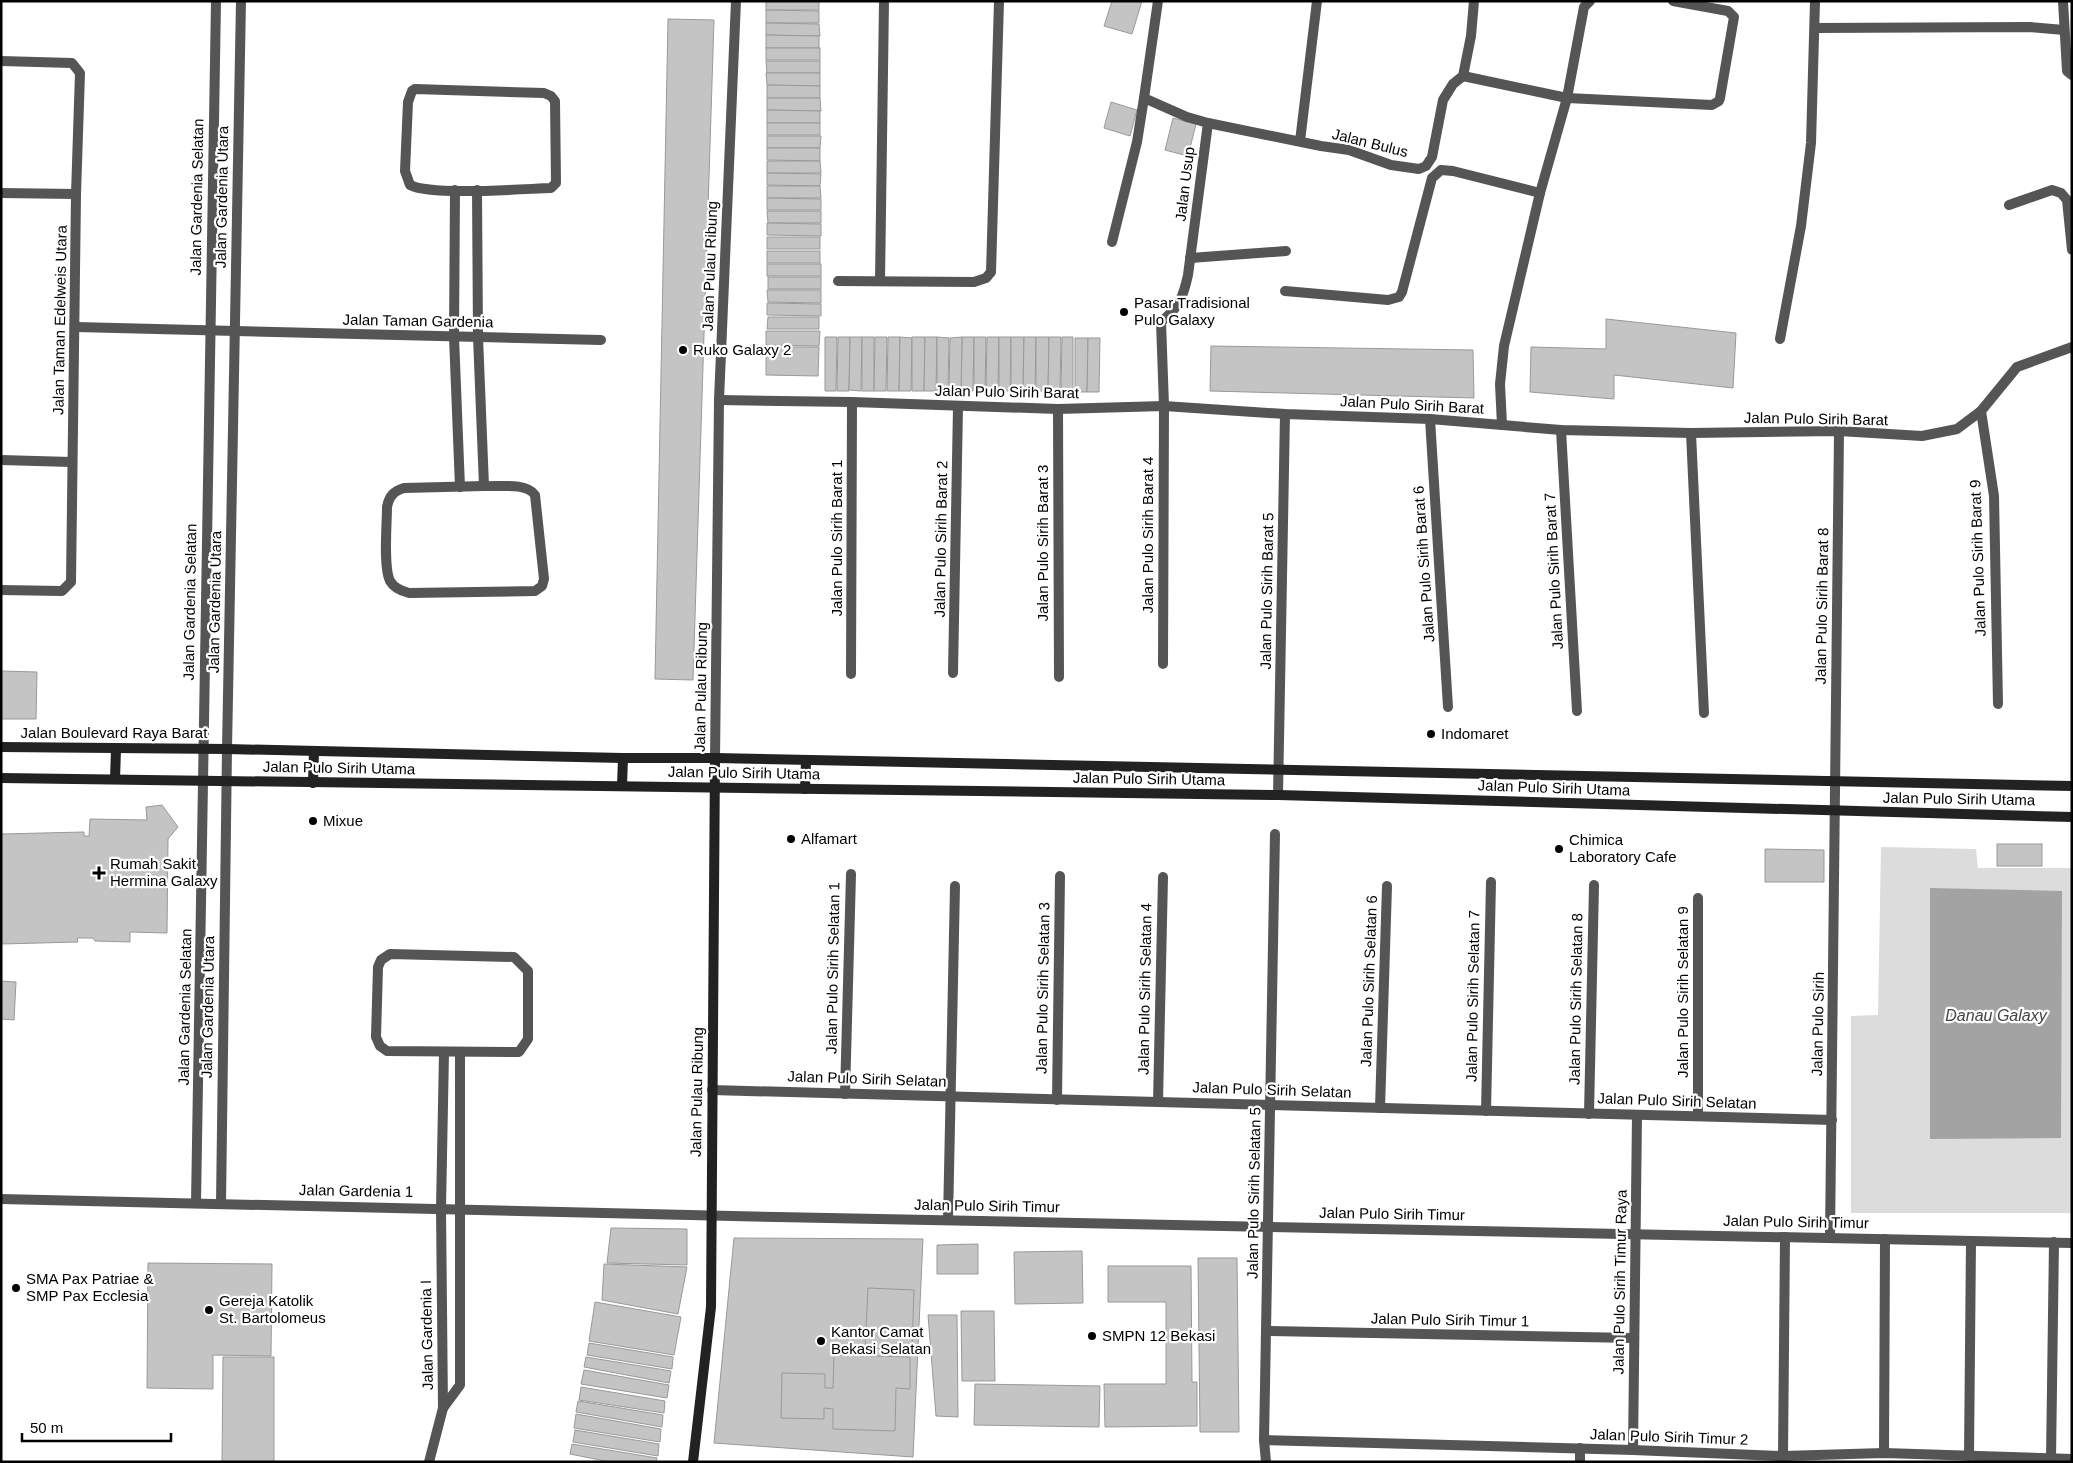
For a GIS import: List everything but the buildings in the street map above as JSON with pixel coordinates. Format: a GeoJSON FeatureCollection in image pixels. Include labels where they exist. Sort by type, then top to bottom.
{"type":"FeatureCollection","features":[{"type":"Feature","properties":{"kind":"main road","name":"Jalan Boulevard Raya Barat"},"geometry":{"type":"LineString","coordinates":[[1,747],[116,750],[227,749]]}},
{"type":"Feature","properties":{"kind":"main road","name":"Jalan Pulo Sirih Utama"},"geometry":{"type":"LineString","coordinates":[[227,749],[2072,786]]}},
{"type":"Feature","properties":{"kind":"main road"},"geometry":{"type":"LineString","coordinates":[[115,779],[116,750]]}},
{"type":"Feature","properties":{"kind":"main road"},"geometry":{"type":"LineString","coordinates":[[313,783],[314,751]]}},
{"type":"Feature","properties":{"kind":"main road"},"geometry":{"type":"LineString","coordinates":[[622,786],[623,758]]}},
{"type":"Feature","properties":{"kind":"main road","name":"Jalan Pulau Ribung"},"geometry":{"type":"LineString","coordinates":[[693,1462],[711,1307],[715,758]]}},
{"type":"Feature","properties":{"kind":"main road"},"geometry":{"type":"LineString","coordinates":[[805,789],[806,761]]}},
{"type":"Feature","properties":{"kind":"main road"},"geometry":{"type":"LineString","coordinates":[[1,778],[226,781]]}},
{"type":"Feature","properties":{"kind":"main road","name":"Jalan Pulo Sirih Utama"},"geometry":{"type":"LineString","coordinates":[[226,781],[1278,795],[1835,812],[2072,817]]}},
{"type":"Feature","properties":{"kind":"street","name":"Jalan Gardenia Selatan"},"geometry":{"type":"LineString","coordinates":[[196,1203],[202,938],[209,330],[216,1]]}},
{"type":"Feature","properties":{"kind":"street","name":"Jalan Gardenia Utara"},"geometry":{"type":"LineString","coordinates":[[221,1204],[226,781],[241,1]]}},
{"type":"Feature","properties":{"kind":"street","name":"Jalan Pulau Ribung"},"geometry":{"type":"LineString","coordinates":[[715,758],[719,400],[736,1]]}},
{"type":"Feature","properties":{"kind":"street"},"geometry":{"type":"LineString","coordinates":[[880,281],[884,1]]}},
{"type":"Feature","properties":{"kind":"street"},"geometry":{"type":"LineString","coordinates":[[838,281],[974,282],[986,278],[991,272],[999,1]]}},
{"type":"Feature","properties":{"kind":"street"},"geometry":{"type":"LineString","coordinates":[[1112,242],[1137,142],[1158,1]]}},
{"type":"Feature","properties":{"kind":"street"},"geometry":{"type":"LineString","coordinates":[[1300,141],[1317,1]]}},
{"type":"Feature","properties":{"kind":"street"},"geometry":{"type":"LineString","coordinates":[[1474,1],[1471,36],[1463,76],[1567,98],[1708,105],[1719,101],[1734,17],[1728,11],[1673,1]]}},
{"type":"Feature","properties":{"kind":"street"},"geometry":{"type":"LineString","coordinates":[[1502,425],[1500,384],[1504,346],[1540,193],[1567,98],[1584,7],[1590,1]]}},
{"type":"Feature","properties":{"kind":"street"},"geometry":{"type":"LineString","coordinates":[[1780,339],[1801,226],[1811,143],[1815,1]]}},
{"type":"Feature","properties":{"kind":"street"},"geometry":{"type":"LineString","coordinates":[[2063,1],[2068,71],[2072,75]]}},
{"type":"Feature","properties":{"kind":"street"},"geometry":{"type":"LineString","coordinates":[[1815,28],[2030,27],[2064,30]]}},
{"type":"Feature","properties":{"kind":"street","name":"Jalan Taman Edelweis Utara"},"geometry":{"type":"LineString","coordinates":[[1,61],[72,63],[80,73],[76,194],[76,327],[71,582],[62,591],[1,590]]}},
{"type":"Feature","properties":{"kind":"street","name":"Jalan Bulus"},"geometry":{"type":"LineString","coordinates":[[1208,123],[1349,150],[1397,166],[1423,168],[1432,157],[1444,100],[1452,84],[1463,76]]}},
{"type":"Feature","properties":{"kind":"street"},"geometry":{"type":"LineString","coordinates":[[412,91],[544,93],[555,100],[556,183],[551,188],[455,190],[423,190],[410,185],[406,179],[408,102],[412,91]]}},
{"type":"Feature","properties":{"kind":"street"},"geometry":{"type":"LineString","coordinates":[[1144,98],[1187,117],[1208,123]]}},
{"type":"Feature","properties":{"kind":"street","name":"Jalan Usup"},"geometry":{"type":"LineString","coordinates":[[1164,406],[1161,322],[1174,311],[1181,300],[1190,258],[1208,123]]}},
{"type":"Feature","properties":{"kind":"street"},"geometry":{"type":"LineString","coordinates":[[1286,291],[1388,300],[1399,297],[1402,292],[1432,178],[1441,170],[1453,171],[1540,193]]}},
{"type":"Feature","properties":{"kind":"street"},"geometry":{"type":"LineString","coordinates":[[455,190],[454,337],[460,487]]}},
{"type":"Feature","properties":{"kind":"street"},"geometry":{"type":"LineString","coordinates":[[477,190],[478,337],[484,486]]}},
{"type":"Feature","properties":{"kind":"street"},"geometry":{"type":"LineString","coordinates":[[2010,205],[2052,190],[2065,196],[2072,250]]}},
{"type":"Feature","properties":{"kind":"street"},"geometry":{"type":"LineString","coordinates":[[1,193],[76,194]]}},
{"type":"Feature","properties":{"kind":"street"},"geometry":{"type":"LineString","coordinates":[[1190,258],[1286,251]]}},
{"type":"Feature","properties":{"kind":"street","name":"Jalan Taman Gardenia"},"geometry":{"type":"LineString","coordinates":[[76,327],[601,340]]}},
{"type":"Feature","properties":{"kind":"street","name":"Jalan Pulo Sirih Barat"},"geometry":{"type":"LineString","coordinates":[[719,400],[852,402],[1058,409],[1164,406],[1285,414],[1430,418],[1561,430],[1691,433],[1839,431],[1922,436],[1957,429],[1981,412],[2017,367],[2072,347]]}},
{"type":"Feature","properties":{"kind":"street","name":"Jalan Pulo Sirih Barat 1"},"geometry":{"type":"LineString","coordinates":[[851,674],[852,402]]}},
{"type":"Feature","properties":{"kind":"street","name":"Jalan Pulo Sirih Barat 4"},"geometry":{"type":"LineString","coordinates":[[1163,664],[1164,406]]}},
{"type":"Feature","properties":{"kind":"street","name":"Jalan Pulo Sirih Barat 2"},"geometry":{"type":"LineString","coordinates":[[953,673],[958,407]]}},
{"type":"Feature","properties":{"kind":"street","name":"Jalan Pulo Sirih Barat 3"},"geometry":{"type":"LineString","coordinates":[[1058,409],[1059,677]]}},
{"type":"Feature","properties":{"kind":"street","name":"Jalan Pulo Sirih Barat 9"},"geometry":{"type":"LineString","coordinates":[[1981,412],[1994,496],[1998,704]]}},
{"type":"Feature","properties":{"kind":"street","name":"Jalan Pulo Sirih Barat 5"},"geometry":{"type":"LineString","coordinates":[[1278,795],[1285,414]]}},
{"type":"Feature","properties":{"kind":"street","name":"Jalan Pulo Sirih Barat 6"},"geometry":{"type":"LineString","coordinates":[[1430,418],[1448,707]]}},
{"type":"Feature","properties":{"kind":"street","name":"Jalan Pulo Sirih Barat 7"},"geometry":{"type":"LineString","coordinates":[[1561,430],[1577,711]]}},
{"type":"Feature","properties":{"kind":"street","name":"Jalan Pulo Sirih Barat 8"},"geometry":{"type":"LineString","coordinates":[[1835,812],[1839,431]]}},
{"type":"Feature","properties":{"kind":"street"},"geometry":{"type":"LineString","coordinates":[[1691,433],[1704,713]]}},
{"type":"Feature","properties":{"kind":"street"},"geometry":{"type":"LineString","coordinates":[[1,460],[72,462]]}},
{"type":"Feature","properties":{"kind":"street"},"geometry":{"type":"LineString","coordinates":[[484,486],[524,488],[535,495],[544,579],[542,586],[535,590],[409,593],[400,591],[394,586],[387,572],[388,500],[397,490],[404,488],[484,486]]}},
{"type":"Feature","properties":{"kind":"street","name":"Jalan Pulo Sirih"},"geometry":{"type":"LineString","coordinates":[[1830,1238],[1835,812]]}},
{"type":"Feature","properties":{"kind":"street","name":"Jalan Pulo Sirih Selatan 5"},"geometry":{"type":"LineString","coordinates":[[1266,1462],[1264,1440],[1274,834]]}},
{"type":"Feature","properties":{"kind":"street","name":"Jalan Pulo Sirih Selatan 1"},"geometry":{"type":"LineString","coordinates":[[845,1094],[851,874]]}},
{"type":"Feature","properties":{"kind":"street","name":"Jalan Pulo Sirih Selatan 3"},"geometry":{"type":"LineString","coordinates":[[1057,1100],[1060,876]]}},
{"type":"Feature","properties":{"kind":"street","name":"Jalan Pulo Sirih Selatan 4"},"geometry":{"type":"LineString","coordinates":[[1158,1102],[1163,877]]}},
{"type":"Feature","properties":{"kind":"street","name":"Jalan Pulo Sirih Selatan 7"},"geometry":{"type":"LineString","coordinates":[[1486,1111],[1490,882]]}},
{"type":"Feature","properties":{"kind":"street","name":"Jalan Pulo Sirih Selatan 8"},"geometry":{"type":"LineString","coordinates":[[1589,1114],[1594,885]]}},
{"type":"Feature","properties":{"kind":"street"},"geometry":{"type":"LineString","coordinates":[[948,1220],[955,886]]}},
{"type":"Feature","properties":{"kind":"street","name":"Jalan Pulo Sirih Selatan 6"},"geometry":{"type":"LineString","coordinates":[[1380,1108],[1387,886]]}},
{"type":"Feature","properties":{"kind":"street","name":"Jalan Pulo Sirih Selatan 9"},"geometry":{"type":"LineString","coordinates":[[1698,898],[1698,1116]]}},
{"type":"Feature","properties":{"kind":"street"},"geometry":{"type":"LineString","coordinates":[[390,954],[514,957],[528,971],[528,1039],[518,1052],[460,1053],[387,1051],[380,1046],[376,1037],[378,967],[381,960],[390,954]]}},
{"type":"Feature","properties":{"kind":"street","name":"Jalan Gardenia I"},"geometry":{"type":"LineString","coordinates":[[443,1408],[441,1208],[444,1053]]}},
{"type":"Feature","properties":{"kind":"street","name":"Jalan Gardenia I"},"geometry":{"type":"LineString","coordinates":[[443,1408],[460,1385],[460,1053]]}},
{"type":"Feature","properties":{"kind":"street","name":"Jalan Pulo Sirih Selatan"},"geometry":{"type":"LineString","coordinates":[[712,1090],[1832,1120]]}},
{"type":"Feature","properties":{"kind":"street","name":"Jalan Pulo Sirih Timur Raya"},"geometry":{"type":"LineString","coordinates":[[1633,1450],[1637,1115]]}},
{"type":"Feature","properties":{"kind":"street","name":"Jalan Gardenia 1"},"geometry":{"type":"LineString","coordinates":[[1,1199],[711,1214]]}},
{"type":"Feature","properties":{"kind":"street","name":"Jalan Pulo Sirih Timur"},"geometry":{"type":"LineString","coordinates":[[711,1214],[2072,1243]]}},
{"type":"Feature","properties":{"kind":"street"},"geometry":{"type":"LineString","coordinates":[[1783,1456],[1785,1237]]}},
{"type":"Feature","properties":{"kind":"street"},"geometry":{"type":"LineString","coordinates":[[1884,1453],[1885,1239]]}},
{"type":"Feature","properties":{"kind":"street"},"geometry":{"type":"LineString","coordinates":[[1968,1456],[1971,1241]]}},
{"type":"Feature","properties":{"kind":"street"},"geometry":{"type":"LineString","coordinates":[[2051,1458],[2054,1242]]}},
{"type":"Feature","properties":{"kind":"street","name":"Jalan Pulo Sirih Timur 1"},"geometry":{"type":"LineString","coordinates":[[1266,1331],[1634,1338]]}},
{"type":"Feature","properties":{"kind":"street"},"geometry":{"type":"LineString","coordinates":[[429,1462],[443,1408]]}},
{"type":"Feature","properties":{"kind":"street","name":"Jalan Pulo Sirih Timur 2"},"geometry":{"type":"LineString","coordinates":[[1264,1440],[1580,1448],[1783,1456],[1884,1453],[1899,1458],[1968,1456],[2072,1459]]}},
{"type":"Feature","properties":{"kind":"street"},"geometry":{"type":"LineString","coordinates":[[1580,1448],[1580,1462]]}},
{"type":"Feature","properties":{"kind":"shaded area"},"geometry":{"type":"Polygon","coordinates":[[[1881,847],[1976,849],[1978,868],[2072,868],[2072,1213],[1851,1213],[1851,1016],[1878,1015],[1881,847]]]}},
{"type":"Feature","properties":{"kind":"water","name":"Danau Galaxy"},"geometry":{"type":"Polygon","coordinates":[[[1930,888],[2062,891],[2061,1138],[1930,1139],[1930,888]]]}},
{"type":"Feature","properties":{"kind":"place","name":"Pasar Tradisional Pulo Galaxy"},"geometry":{"type":"Point","coordinates":[1124,312]}},
{"type":"Feature","properties":{"kind":"place","name":"Ruko Galaxy 2"},"geometry":{"type":"Point","coordinates":[683,350]}},
{"type":"Feature","properties":{"kind":"place","name":"Indomaret"},"geometry":{"type":"Point","coordinates":[1431,734]}},
{"type":"Feature","properties":{"kind":"place","name":"Mixue"},"geometry":{"type":"Point","coordinates":[313,821]}},
{"type":"Feature","properties":{"kind":"place","name":"Alfamart"},"geometry":{"type":"Point","coordinates":[791,839]}},
{"type":"Feature","properties":{"kind":"place","name":"Chimica Laboratory Cafe"},"geometry":{"type":"Point","coordinates":[1559,849]}},
{"type":"Feature","properties":{"kind":"place","name":"Rumah Sakit Hermina Galaxy"},"geometry":{"type":"Point","coordinates":[99,873]}},
{"type":"Feature","properties":{"kind":"place","name":"SMA Pax Patriae & SMP Pax Ecclesia"},"geometry":{"type":"Point","coordinates":[16,1288]}},
{"type":"Feature","properties":{"kind":"place","name":"Gereja Katolik St. Bartolomeus"},"geometry":{"type":"Point","coordinates":[209,1310]}},
{"type":"Feature","properties":{"kind":"place","name":"SMPN 12 Bekasi"},"geometry":{"type":"Point","coordinates":[1092,1336]}},
{"type":"Feature","properties":{"kind":"place","name":"Kantor Camat Bekasi Selatan"},"geometry":{"type":"Point","coordinates":[821,1341]}}]}
